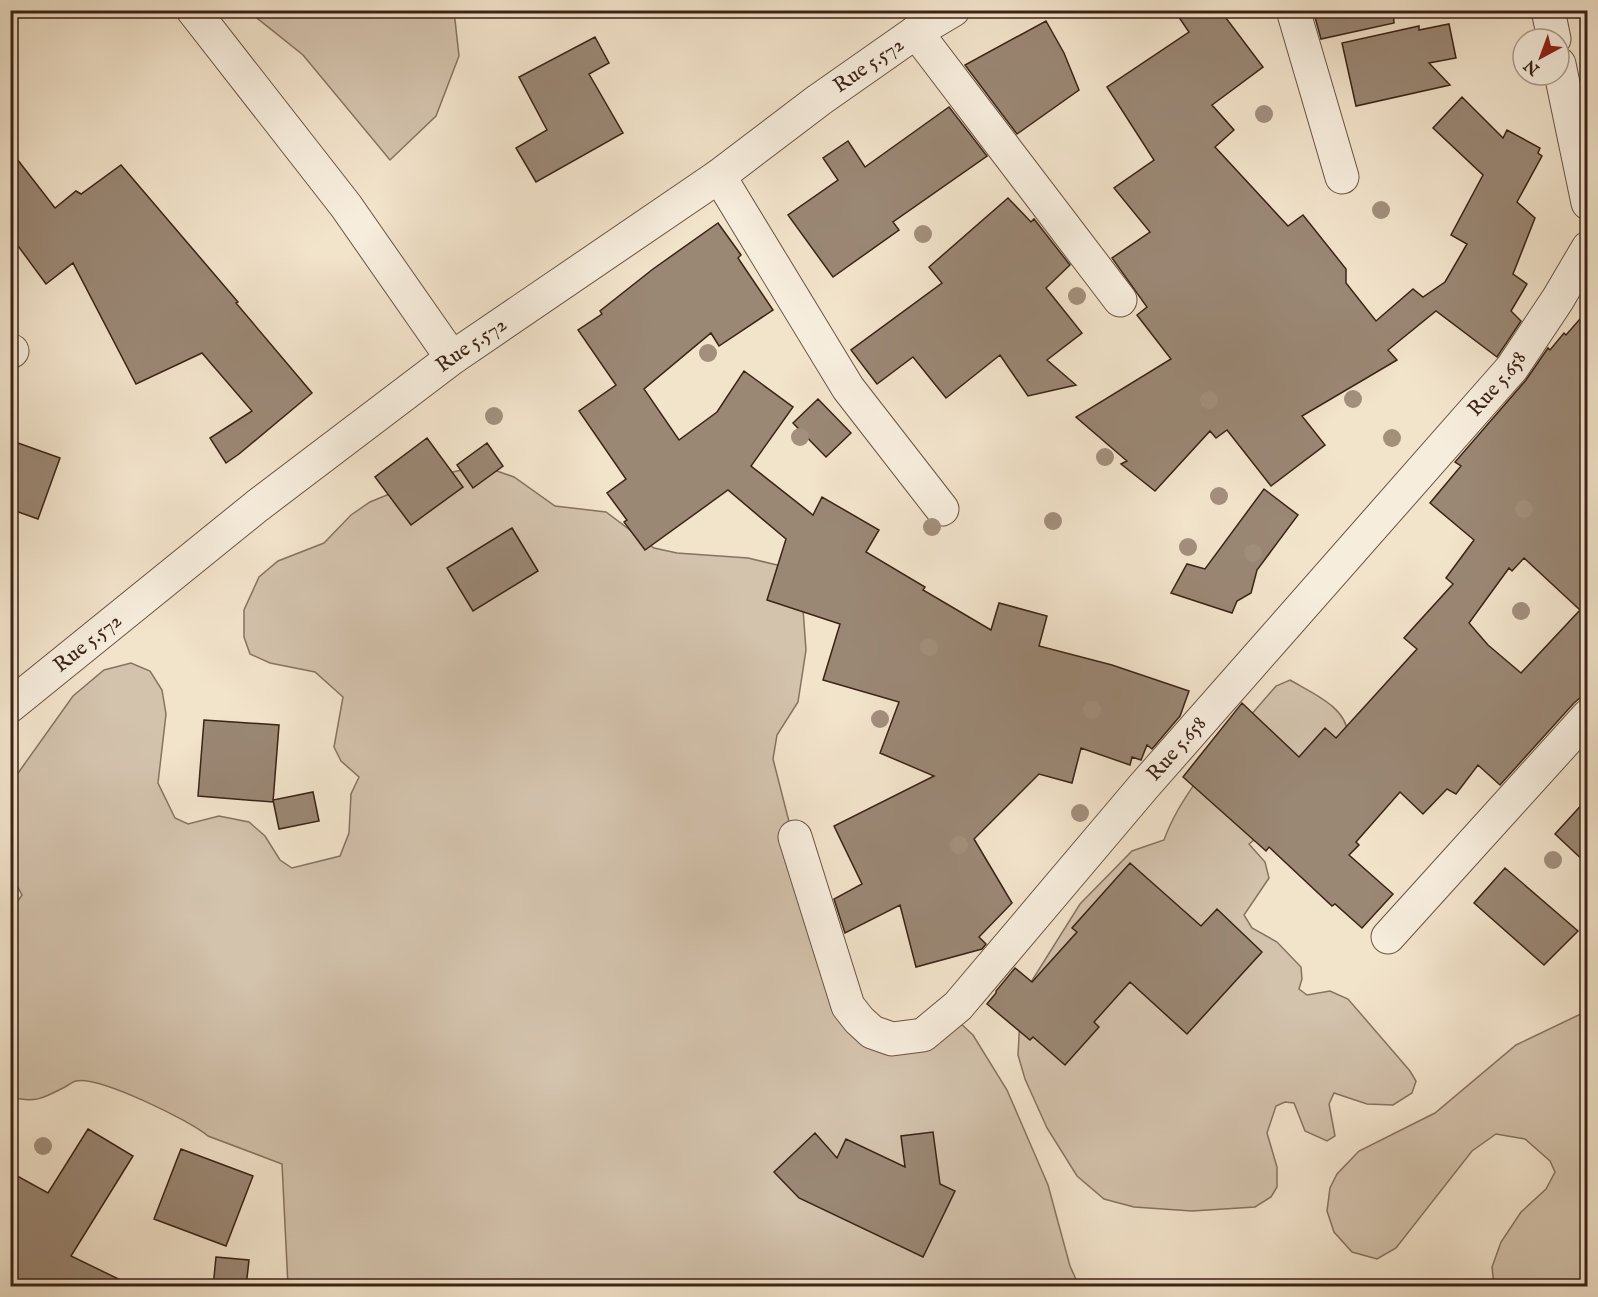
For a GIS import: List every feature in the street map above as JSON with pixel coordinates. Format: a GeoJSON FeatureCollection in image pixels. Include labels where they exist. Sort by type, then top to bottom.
{"type":"FeatureCollection","features":[{"type":"Feature","properties":{"kind":"street"},"geometry":{"type":"LineString","coordinates":[[193,10],[346,206],[452,358]]}},
{"type":"Feature","properties":{"kind":"street","name":"Rue 5.572"},"geometry":{"type":"LineString","coordinates":[[10,706],[257,506],[452,358],[719,176],[819,100],[916,32],[953,10]]}},
{"type":"Feature","properties":{"kind":"street"},"geometry":{"type":"LineString","coordinates":[[1293,10],[1342,177]]}},
{"type":"Feature","properties":{"kind":"street"},"geometry":{"type":"LineString","coordinates":[[1548,10],[1552,27]]}},
{"type":"Feature","properties":{"kind":"street"},"geometry":{"type":"LineString","coordinates":[[916,32],[1120,300]]}},
{"type":"Feature","properties":{"kind":"street"},"geometry":{"type":"LineString","coordinates":[[1564,87],[1587,203]]}},
{"type":"Feature","properties":{"kind":"street"},"geometry":{"type":"LineString","coordinates":[[719,176],[848,388],[942,509]]}},
{"type":"Feature","properties":{"kind":"street","name":"Rue 5.658"},"geometry":{"type":"LineString","coordinates":[[795,837],[848,1006],[872,1032],[892,1039],[923,1035],[958,1006],[1151,777],[1512,368],[1558,299],[1587,248]]}},
{"type":"Feature","properties":{"kind":"street"},"geometry":{"type":"LineString","coordinates":[[1388,938],[1587,716]]}},
{"type":"Feature","properties":{"kind":"shaded area"},"geometry":{"type":"Polygon","coordinates":[[[248,11],[454,11],[459,56],[436,116],[390,160],[303,55],[248,11]]]}},
{"type":"Feature","properties":{"kind":"shaded area"},"geometry":{"type":"Polygon","coordinates":[[[466,469],[494,470],[514,477],[555,506],[606,512],[654,548],[677,553],[748,558],[781,566],[802,595],[806,650],[798,702],[777,735],[773,759],[797,853],[879,1035],[959,1022],[973,1035],[1007,1090],[1048,1185],[1070,1266],[1079,1286],[288,1286],[282,1164],[208,1136],[164,1110],[104,1085],[76,1081],[38,1099],[26,1100],[11,1097],[11,911],[22,895],[11,879],[11,783],[73,696],[104,670],[131,663],[150,671],[162,690],[166,714],[158,783],[175,818],[188,824],[219,816],[249,822],[265,836],[280,860],[292,868],[340,856],[349,833],[351,794],[359,777],[341,761],[334,747],[343,697],[315,672],[270,663],[250,654],[244,637],[244,610],[259,577],[278,561],[324,543],[351,515],[370,502],[431,477],[466,469]]]}},
{"type":"Feature","properties":{"kind":"shaded area"},"geometry":{"type":"Polygon","coordinates":[[[1290,680],[1335,709],[1342,716],[1348,735],[1297,806],[1249,844],[1265,862],[1269,878],[1244,915],[1252,928],[1277,942],[1301,967],[1302,979],[1299,989],[1307,995],[1330,991],[1348,999],[1410,1071],[1416,1081],[1412,1093],[1393,1105],[1367,1104],[1334,1093],[1329,1104],[1335,1136],[1327,1141],[1305,1131],[1294,1103],[1285,1102],[1276,1106],[1267,1133],[1277,1167],[1277,1187],[1271,1197],[1255,1207],[1192,1211],[1134,1207],[1104,1199],[1077,1176],[1047,1128],[1025,1079],[1018,1055],[1020,1018],[1031,982],[1080,904],[1132,851],[1164,840],[1184,799],[1213,759],[1276,686],[1290,680]]]}},
{"type":"Feature","properties":{"kind":"shaded area"},"geometry":{"type":"Polygon","coordinates":[[[1587,1011],[1587,1286],[1494,1286],[1492,1267],[1501,1242],[1521,1212],[1546,1189],[1555,1172],[1550,1161],[1525,1139],[1496,1134],[1472,1151],[1396,1248],[1377,1259],[1352,1252],[1334,1232],[1327,1211],[1330,1188],[1337,1174],[1359,1151],[1435,1113],[1516,1045],[1587,1011]]]}},
{"type":"Feature","properties":{"kind":"building"},"geometry":{"type":"Polygon","coordinates":[[[1174,10],[1220,10],[1263,67],[1212,105],[1234,130],[1215,147],[1288,226],[1303,215],[1346,269],[1346,283],[1376,321],[1413,289],[1423,297],[1445,282],[1467,244],[1451,235],[1483,175],[1433,128],[1462,97],[1503,138],[1507,130],[1540,148],[1538,153],[1542,156],[1517,202],[1535,218],[1513,274],[1527,284],[1511,311],[1521,321],[1497,357],[1436,311],[1388,350],[1397,360],[1302,416],[1325,445],[1271,486],[1227,430],[1216,438],[1210,431],[1155,491],[1121,464],[1127,461],[1076,417],[1171,359],[1137,315],[1147,307],[1112,258],[1150,232],[1114,188],[1154,160],[1107,87],[1189,32],[1174,10]]]}},
{"type":"Feature","properties":{"kind":"building"},"geometry":{"type":"Polygon","coordinates":[[[1313,10],[1393,10],[1394,23],[1321,39],[1313,10]]]}},
{"type":"Feature","properties":{"kind":"building"},"geometry":{"type":"Polygon","coordinates":[[[1046,21],[1064,53],[1079,90],[1017,134],[965,65],[1046,21]]]}},
{"type":"Feature","properties":{"kind":"building"},"geometry":{"type":"Polygon","coordinates":[[[1449,24],[1456,58],[1429,63],[1450,85],[1356,106],[1342,43],[1419,26],[1419,30],[1449,24]]]}},
{"type":"Feature","properties":{"kind":"building"},"geometry":{"type":"Polygon","coordinates":[[[595,37],[609,63],[589,74],[623,133],[536,182],[516,148],[547,130],[519,77],[595,37]]]}},
{"type":"Feature","properties":{"kind":"building"},"geometry":{"type":"Polygon","coordinates":[[[949,107],[987,156],[893,222],[899,230],[833,277],[788,215],[838,180],[823,158],[848,141],[865,167],[949,107]]]}},
{"type":"Feature","properties":{"kind":"building"},"geometry":{"type":"Polygon","coordinates":[[[10,150],[55,208],[76,191],[81,194],[121,165],[312,393],[226,463],[210,438],[252,411],[202,353],[136,384],[73,263],[46,284],[10,235],[10,150]]]}},
{"type":"Feature","properties":{"kind":"building"},"geometry":{"type":"Polygon","coordinates":[[[1008,198],[1031,222],[1034,219],[1070,265],[1046,288],[1082,333],[1047,360],[1076,385],[1028,396],[1000,355],[946,398],[913,357],[877,384],[851,350],[942,283],[929,267],[1008,198]]]}},
{"type":"Feature","properties":{"kind":"building"},"geometry":{"type":"Polygon","coordinates":[[[718,223],[741,255],[738,258],[773,310],[719,346],[711,333],[644,389],[679,440],[717,412],[744,371],[793,407],[751,466],[813,515],[822,497],[879,530],[866,552],[925,587],[923,590],[991,630],[999,603],[1047,616],[1039,646],[1112,665],[1189,691],[1180,716],[1152,749],[1147,745],[1141,760],[1132,757],[1130,765],[1081,748],[1072,783],[1039,774],[974,839],[1012,903],[979,937],[986,944],[982,949],[916,967],[900,905],[845,933],[834,899],[862,884],[834,826],[934,776],[880,753],[899,702],[823,680],[840,624],[767,600],[786,539],[728,490],[645,550],[624,522],[627,520],[607,493],[626,479],[579,411],[616,385],[578,330],[602,314],[600,311],[653,269],[718,223]]]}},
{"type":"Feature","properties":{"kind":"building"},"geometry":{"type":"Polygon","coordinates":[[[1587,311],[1587,692],[1574,703],[1500,785],[1478,765],[1456,794],[1447,789],[1423,814],[1400,792],[1356,842],[1359,845],[1349,855],[1393,894],[1362,928],[1335,904],[1332,906],[1269,847],[1266,851],[1183,777],[1242,703],[1299,757],[1325,728],[1336,738],[1417,649],[1404,638],[1453,584],[1446,578],[1474,540],[1430,503],[1461,466],[1455,462],[1526,380],[1548,348],[1550,350],[1564,333],[1566,335],[1587,311]],[[1524,558],[1512,571],[1509,568],[1469,623],[1488,645],[1521,673],[1580,610],[1524,558]]]}},
{"type":"Feature","properties":{"kind":"building"},"geometry":{"type":"Polygon","coordinates":[[[818,399],[851,433],[826,457],[793,423],[818,399]]]}},
{"type":"Feature","properties":{"kind":"building"},"geometry":{"type":"Polygon","coordinates":[[[427,438],[463,487],[411,525],[375,477],[427,438]]]}},
{"type":"Feature","properties":{"kind":"building"},"geometry":{"type":"Polygon","coordinates":[[[18,443],[60,458],[38,519],[10,509],[10,464],[18,443]]]}},
{"type":"Feature","properties":{"kind":"building"},"geometry":{"type":"Polygon","coordinates":[[[487,443],[503,466],[473,488],[457,465],[487,443]]]}},
{"type":"Feature","properties":{"kind":"building"},"geometry":{"type":"Polygon","coordinates":[[[1264,489],[1298,515],[1257,570],[1251,593],[1237,601],[1232,613],[1171,593],[1187,564],[1205,569],[1264,489]]]}},
{"type":"Feature","properties":{"kind":"building"},"geometry":{"type":"Polygon","coordinates":[[[512,528],[538,571],[473,611],[447,568],[512,528]]]}},
{"type":"Feature","properties":{"kind":"building"},"geometry":{"type":"Polygon","coordinates":[[[204,720],[279,725],[273,802],[198,796],[204,720]]]}},
{"type":"Feature","properties":{"kind":"building"},"geometry":{"type":"Polygon","coordinates":[[[313,792],[319,821],[279,829],[273,800],[313,792]]]}},
{"type":"Feature","properties":{"kind":"building"},"geometry":{"type":"Polygon","coordinates":[[[1587,799],[1587,864],[1555,834],[1587,799]]]}},
{"type":"Feature","properties":{"kind":"building"},"geometry":{"type":"Polygon","coordinates":[[[1130,863],[1201,926],[1217,909],[1262,952],[1187,1034],[1130,982],[1094,1022],[1099,1027],[1065,1065],[1033,1037],[1030,1040],[987,1004],[1015,968],[1032,982],[1077,932],[1072,928],[1130,863]]]}},
{"type":"Feature","properties":{"kind":"building"},"geometry":{"type":"Polygon","coordinates":[[[1505,868],[1578,931],[1544,965],[1474,903],[1505,868]]]}},
{"type":"Feature","properties":{"kind":"building"},"geometry":{"type":"Polygon","coordinates":[[[88,1129],[133,1156],[71,1256],[135,1287],[10,1287],[10,1172],[48,1193],[88,1129]]]}},
{"type":"Feature","properties":{"kind":"building"},"geometry":{"type":"Polygon","coordinates":[[[933,1132],[940,1184],[955,1191],[923,1257],[799,1198],[774,1172],[815,1133],[837,1158],[846,1139],[905,1167],[901,1136],[933,1132]]]}},
{"type":"Feature","properties":{"kind":"building"},"geometry":{"type":"Polygon","coordinates":[[[181,1149],[253,1176],[226,1246],[154,1219],[181,1149]]]}},
{"type":"Feature","properties":{"kind":"building"},"geometry":{"type":"Polygon","coordinates":[[[216,1257],[249,1260],[246,1287],[213,1287],[216,1257]]]}}]}
